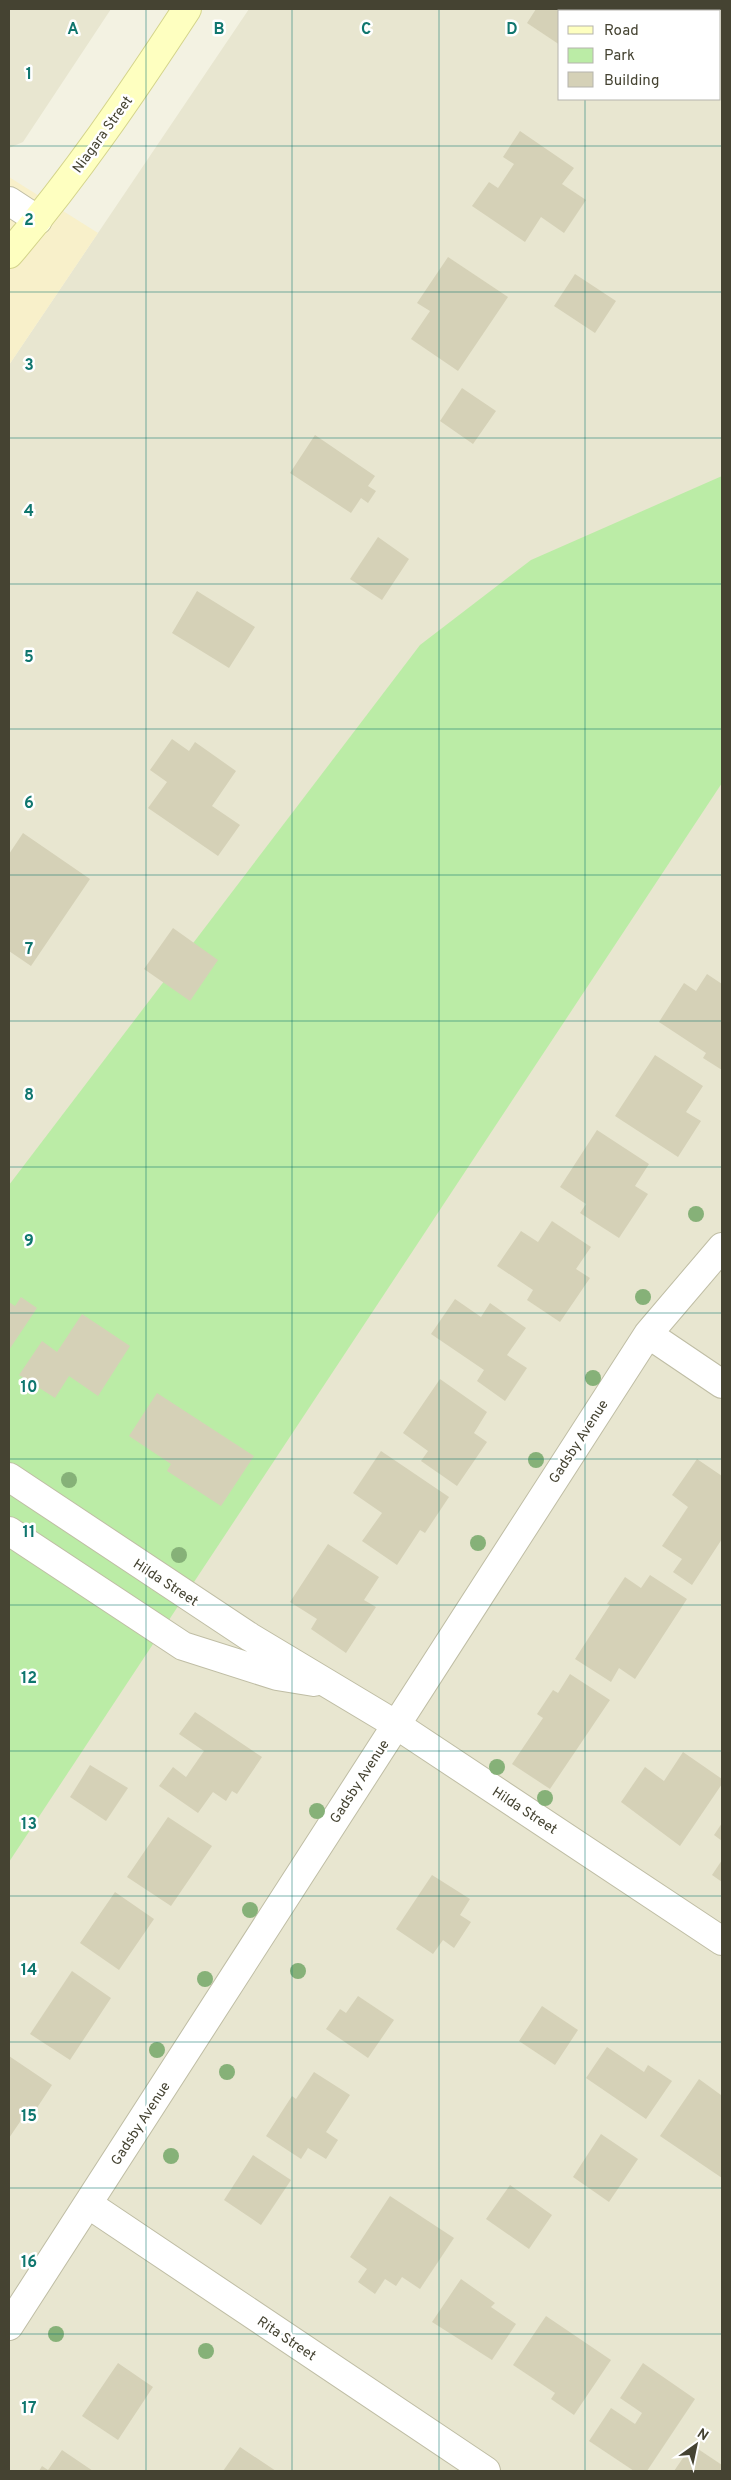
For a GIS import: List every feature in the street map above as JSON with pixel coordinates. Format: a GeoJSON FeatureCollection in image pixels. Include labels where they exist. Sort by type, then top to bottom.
{"type":"FeatureCollection","features":[{"type":"Feature","properties":{"kind":"main road","name":"Niagara Street"},"geometry":{"type":"LineString","coordinates":[[9,254],[38,220],[126,102],[187,9]]}},
{"type":"Feature","properties":{"kind":"street"},"geometry":{"type":"LineString","coordinates":[[9,200],[38,220]]}},
{"type":"Feature","properties":{"kind":"street","name":"Gadsby Avenue"},"geometry":{"type":"LineString","coordinates":[[9,2326],[648,1334],[722,1247]]}},
{"type":"Feature","properties":{"kind":"street"},"geometry":{"type":"LineString","coordinates":[[648,1334],[722,1384]]}},
{"type":"Feature","properties":{"kind":"street","name":"Hilda Street"},"geometry":{"type":"LineString","coordinates":[[9,1477],[250,1637],[395,1724],[722,1941]]}},
{"type":"Feature","properties":{"kind":"street","name":"Hilda Street"},"geometry":{"type":"LineString","coordinates":[[9,1531],[183,1646],[278,1676],[326,1683]]}},
{"type":"Feature","properties":{"kind":"street","name":"Rita Street"},"geometry":{"type":"LineString","coordinates":[[88,2204],[486,2471]]}},
{"type":"Feature","properties":{"kind":"shaded area"},"geometry":{"type":"Polygon","coordinates":[[[9,9],[111,9],[23,142],[9,148],[9,9]]]}},
{"type":"Feature","properties":{"kind":"shaded area"},"geometry":{"type":"Polygon","coordinates":[[[249,9],[722,9],[722,2471],[9,2471],[9,365],[249,9]]]}},
{"type":"Feature","properties":{"kind":"shaded area"},"geometry":{"type":"Polygon","coordinates":[[[9,177],[98,233],[9,365],[9,177]]]}},
{"type":"Feature","properties":{"kind":"green space"},"geometry":{"type":"Polygon","coordinates":[[[722,476],[722,783],[9,1862],[9,1185],[420,645],[531,560],[722,476]]]}},
{"type":"Feature","properties":{"kind":"building"},"geometry":{"type":"Polygon","coordinates":[[[536,9],[606,9],[558,10],[558,44],[527,23],[536,9]]]}},
{"type":"Feature","properties":{"kind":"building"},"geometry":{"type":"Polygon","coordinates":[[[611,9],[669,9],[668,10],[611,9]]]}},
{"type":"Feature","properties":{"kind":"building"},"geometry":{"type":"Polygon","coordinates":[[[520,131],[574,168],[562,184],[586,200],[564,233],[541,217],[525,242],[472,206],[489,182],[498,188],[514,164],[503,157],[520,131]]]}},
{"type":"Feature","properties":{"kind":"building"},"geometry":{"type":"Polygon","coordinates":[[[448,257],[508,297],[458,371],[411,339],[430,311],[417,303],[448,257]]]}},
{"type":"Feature","properties":{"kind":"building"},"geometry":{"type":"Polygon","coordinates":[[[575,274],[616,301],[595,333],[554,306],[575,274]]]}},
{"type":"Feature","properties":{"kind":"building"},"geometry":{"type":"Polygon","coordinates":[[[462,388],[496,411],[473,444],[440,421],[462,388]]]}},
{"type":"Feature","properties":{"kind":"building"},"geometry":{"type":"Polygon","coordinates":[[[315,435],[375,476],[368,486],[376,491],[368,503],[361,498],[351,513],[290,473],[315,435]]]}},
{"type":"Feature","properties":{"kind":"building"},"geometry":{"type":"Polygon","coordinates":[[[378,537],[409,559],[382,600],[350,579],[378,537]]]}},
{"type":"Feature","properties":{"kind":"building"},"geometry":{"type":"Polygon","coordinates":[[[197,591],[255,627],[229,668],[172,633],[197,591]]]}},
{"type":"Feature","properties":{"kind":"building"},"geometry":{"type":"Polygon","coordinates":[[[172,739],[189,751],[195,742],[236,771],[212,806],[240,825],[218,856],[148,808],[167,782],[150,770],[172,739]]]}},
{"type":"Feature","properties":{"kind":"building"},"geometry":{"type":"Polygon","coordinates":[[[23,833],[90,879],[31,966],[9,951],[9,854],[23,833]]]}},
{"type":"Feature","properties":{"kind":"building"},"geometry":{"type":"Polygon","coordinates":[[[173,928],[218,960],[190,1001],[144,969],[173,928]]]}},
{"type":"Feature","properties":{"kind":"building"},"geometry":{"type":"Polygon","coordinates":[[[707,974],[722,984],[722,1070],[703,1058],[706,1053],[659,1022],[684,983],[696,991],[707,974]]]}},
{"type":"Feature","properties":{"kind":"building"},"geometry":{"type":"Polygon","coordinates":[[[655,1055],[703,1086],[686,1112],[701,1121],[678,1157],[615,1116],[655,1055]]]}},
{"type":"Feature","properties":{"kind":"building"},"geometry":{"type":"Polygon","coordinates":[[[597,1130],[649,1164],[635,1186],[648,1194],[619,1238],[580,1213],[586,1204],[560,1187],[597,1130]]]}},
{"type":"Feature","properties":{"kind":"building"},"geometry":{"type":"Polygon","coordinates":[[[552,1221],[591,1247],[576,1269],[590,1278],[560,1322],[527,1300],[533,1290],[497,1266],[521,1231],[538,1242],[552,1221]]]}},
{"type":"Feature","properties":{"kind":"building"},"geometry":{"type":"Polygon","coordinates":[[[21,1297],[37,1308],[9,1350],[9,1302],[15,1306],[21,1297]]]}},
{"type":"Feature","properties":{"kind":"building"},"geometry":{"type":"Polygon","coordinates":[[[455,1299],[481,1317],[490,1303],[526,1328],[507,1355],[527,1368],[505,1401],[477,1381],[484,1370],[431,1334],[455,1299]]]}},
{"type":"Feature","properties":{"kind":"building"},"geometry":{"type":"Polygon","coordinates":[[[82,1314],[130,1346],[98,1396],[69,1376],[55,1398],[19,1375],[42,1341],[57,1352],[82,1314]]]}},
{"type":"Feature","properties":{"kind":"building"},"geometry":{"type":"Polygon","coordinates":[[[440,1379],[487,1412],[474,1433],[487,1442],[457,1486],[421,1461],[428,1451],[403,1433],[440,1379]]]}},
{"type":"Feature","properties":{"kind":"building"},"geometry":{"type":"Polygon","coordinates":[[[157,1393],[254,1456],[221,1506],[167,1471],[171,1464],[129,1436],[157,1393]]]}},
{"type":"Feature","properties":{"kind":"building"},"geometry":{"type":"Polygon","coordinates":[[[381,1451],[449,1497],[425,1533],[420,1530],[397,1565],[362,1541],[382,1513],[353,1493],[381,1451]]]}},
{"type":"Feature","properties":{"kind":"building"},"geometry":{"type":"Polygon","coordinates":[[[697,1459],[722,1476],[722,1539],[692,1585],[673,1572],[682,1559],[662,1546],[688,1507],[672,1495],[697,1459]]]}},
{"type":"Feature","properties":{"kind":"building"},"geometry":{"type":"Polygon","coordinates":[[[328,1544],[379,1577],[364,1600],[376,1607],[346,1653],[311,1629],[317,1619],[290,1602],[328,1544]]]}},
{"type":"Feature","properties":{"kind":"building"},"geometry":{"type":"Polygon","coordinates":[[[650,1575],[687,1599],[635,1679],[619,1668],[611,1682],[575,1659],[610,1605],[607,1604],[625,1577],[641,1588],[650,1575]]]}},
{"type":"Feature","properties":{"kind":"building"},"geometry":{"type":"Polygon","coordinates":[[[570,1674],[610,1700],[550,1789],[512,1764],[543,1718],[537,1714],[553,1690],[558,1693],[570,1674]]]}},
{"type":"Feature","properties":{"kind":"building"},"geometry":{"type":"Polygon","coordinates":[[[195,1712],[262,1757],[237,1794],[232,1791],[226,1801],[213,1792],[198,1813],[159,1786],[173,1767],[186,1777],[204,1751],[179,1734],[195,1712]]]}},
{"type":"Feature","properties":{"kind":"building"},"geometry":{"type":"Polygon","coordinates":[[[683,1752],[722,1779],[722,1784],[680,1846],[621,1802],[645,1767],[664,1781],[683,1752]]]}},
{"type":"Feature","properties":{"kind":"building"},"geometry":{"type":"Polygon","coordinates":[[[90,1765],[128,1788],[106,1821],[70,1797],[90,1765]]]}},
{"type":"Feature","properties":{"kind":"building"},"geometry":{"type":"Polygon","coordinates":[[[168,1817],[212,1846],[171,1906],[127,1877],[168,1817]]]}},
{"type":"Feature","properties":{"kind":"building"},"geometry":{"type":"Polygon","coordinates":[[[722,1823],[722,1841],[714,1835],[722,1823]]]}},
{"type":"Feature","properties":{"kind":"building"},"geometry":{"type":"Polygon","coordinates":[[[722,1860],[722,1882],[712,1875],[722,1860]]]}},
{"type":"Feature","properties":{"kind":"building"},"geometry":{"type":"Polygon","coordinates":[[[432,1875],[470,1899],[460,1915],[471,1922],[454,1948],[443,1940],[433,1954],[396,1929],[432,1875]]]}},
{"type":"Feature","properties":{"kind":"building"},"geometry":{"type":"Polygon","coordinates":[[[115,1892],[154,1919],[119,1970],[80,1943],[115,1892]]]}},
{"type":"Feature","properties":{"kind":"building"},"geometry":{"type":"Polygon","coordinates":[[[72,1971],[111,1998],[70,2060],[30,2034],[72,1971]]]}},
{"type":"Feature","properties":{"kind":"building"},"geometry":{"type":"Polygon","coordinates":[[[358,1996],[394,2020],[368,2058],[326,2029],[340,2009],[346,2013],[358,1996]]]}},
{"type":"Feature","properties":{"kind":"building"},"geometry":{"type":"Polygon","coordinates":[[[542,2006],[578,2030],[555,2065],[519,2041],[542,2006]]]}},
{"type":"Feature","properties":{"kind":"building"},"geometry":{"type":"Polygon","coordinates":[[[607,2047],[644,2072],[648,2065],[672,2081],[646,2119],[586,2078],[607,2047]]]}},
{"type":"Feature","properties":{"kind":"building"},"geometry":{"type":"Polygon","coordinates":[[[9,2056],[52,2085],[29,2120],[24,2116],[9,2138],[9,2056]]]}},
{"type":"Feature","properties":{"kind":"building"},"geometry":{"type":"Polygon","coordinates":[[[314,2072],[350,2095],[326,2132],[338,2140],[326,2159],[308,2148],[301,2159],[266,2136],[292,2096],[296,2099],[314,2072]]]}},
{"type":"Feature","properties":{"kind":"building"},"geometry":{"type":"Polygon","coordinates":[[[699,2079],[721,2095],[722,2093],[722,2178],[660,2136],[699,2079]]]}},
{"type":"Feature","properties":{"kind":"building"},"geometry":{"type":"Polygon","coordinates":[[[601,2134],[638,2159],[609,2202],[573,2177],[601,2134]]]}},
{"type":"Feature","properties":{"kind":"building"},"geometry":{"type":"Polygon","coordinates":[[[253,2155],[291,2180],[261,2225],[224,2200],[253,2155]]]}},
{"type":"Feature","properties":{"kind":"building"},"geometry":{"type":"Polygon","coordinates":[[[510,2185],[552,2215],[529,2249],[486,2219],[510,2185]]]}},
{"type":"Feature","properties":{"kind":"building"},"geometry":{"type":"Polygon","coordinates":[[[390,2196],[454,2238],[420,2289],[402,2277],[396,2286],[385,2279],[375,2294],[358,2282],[367,2269],[350,2257],[390,2196]]]}},
{"type":"Feature","properties":{"kind":"building"},"geometry":{"type":"Polygon","coordinates":[[[461,2279],[495,2303],[491,2307],[516,2324],[492,2360],[432,2322],[461,2279]]]}},
{"type":"Feature","properties":{"kind":"building"},"geometry":{"type":"Polygon","coordinates":[[[546,2316],[611,2360],[574,2415],[551,2399],[555,2393],[513,2365],[546,2316]]]}},
{"type":"Feature","properties":{"kind":"building"},"geometry":{"type":"Polygon","coordinates":[[[118,2363],[153,2387],[118,2440],[82,2416],[118,2363]]]}},
{"type":"Feature","properties":{"kind":"building"},"geometry":{"type":"Polygon","coordinates":[[[643,2363],[695,2399],[647,2471],[634,2471],[589,2441],[611,2408],[635,2424],[642,2413],[620,2398],[643,2363]]]}},
{"type":"Feature","properties":{"kind":"building"},"geometry":{"type":"Polygon","coordinates":[[[692,2445],[722,2465],[722,2471],[674,2471],[692,2445]]]}},
{"type":"Feature","properties":{"kind":"building"},"geometry":{"type":"Polygon","coordinates":[[[240,2447],[276,2471],[223,2471],[240,2447]]]}},
{"type":"Feature","properties":{"kind":"building"},"geometry":{"type":"Polygon","coordinates":[[[62,2450],[93,2471],[39,2471],[42,2466],[48,2470],[62,2450]]]}}]}
